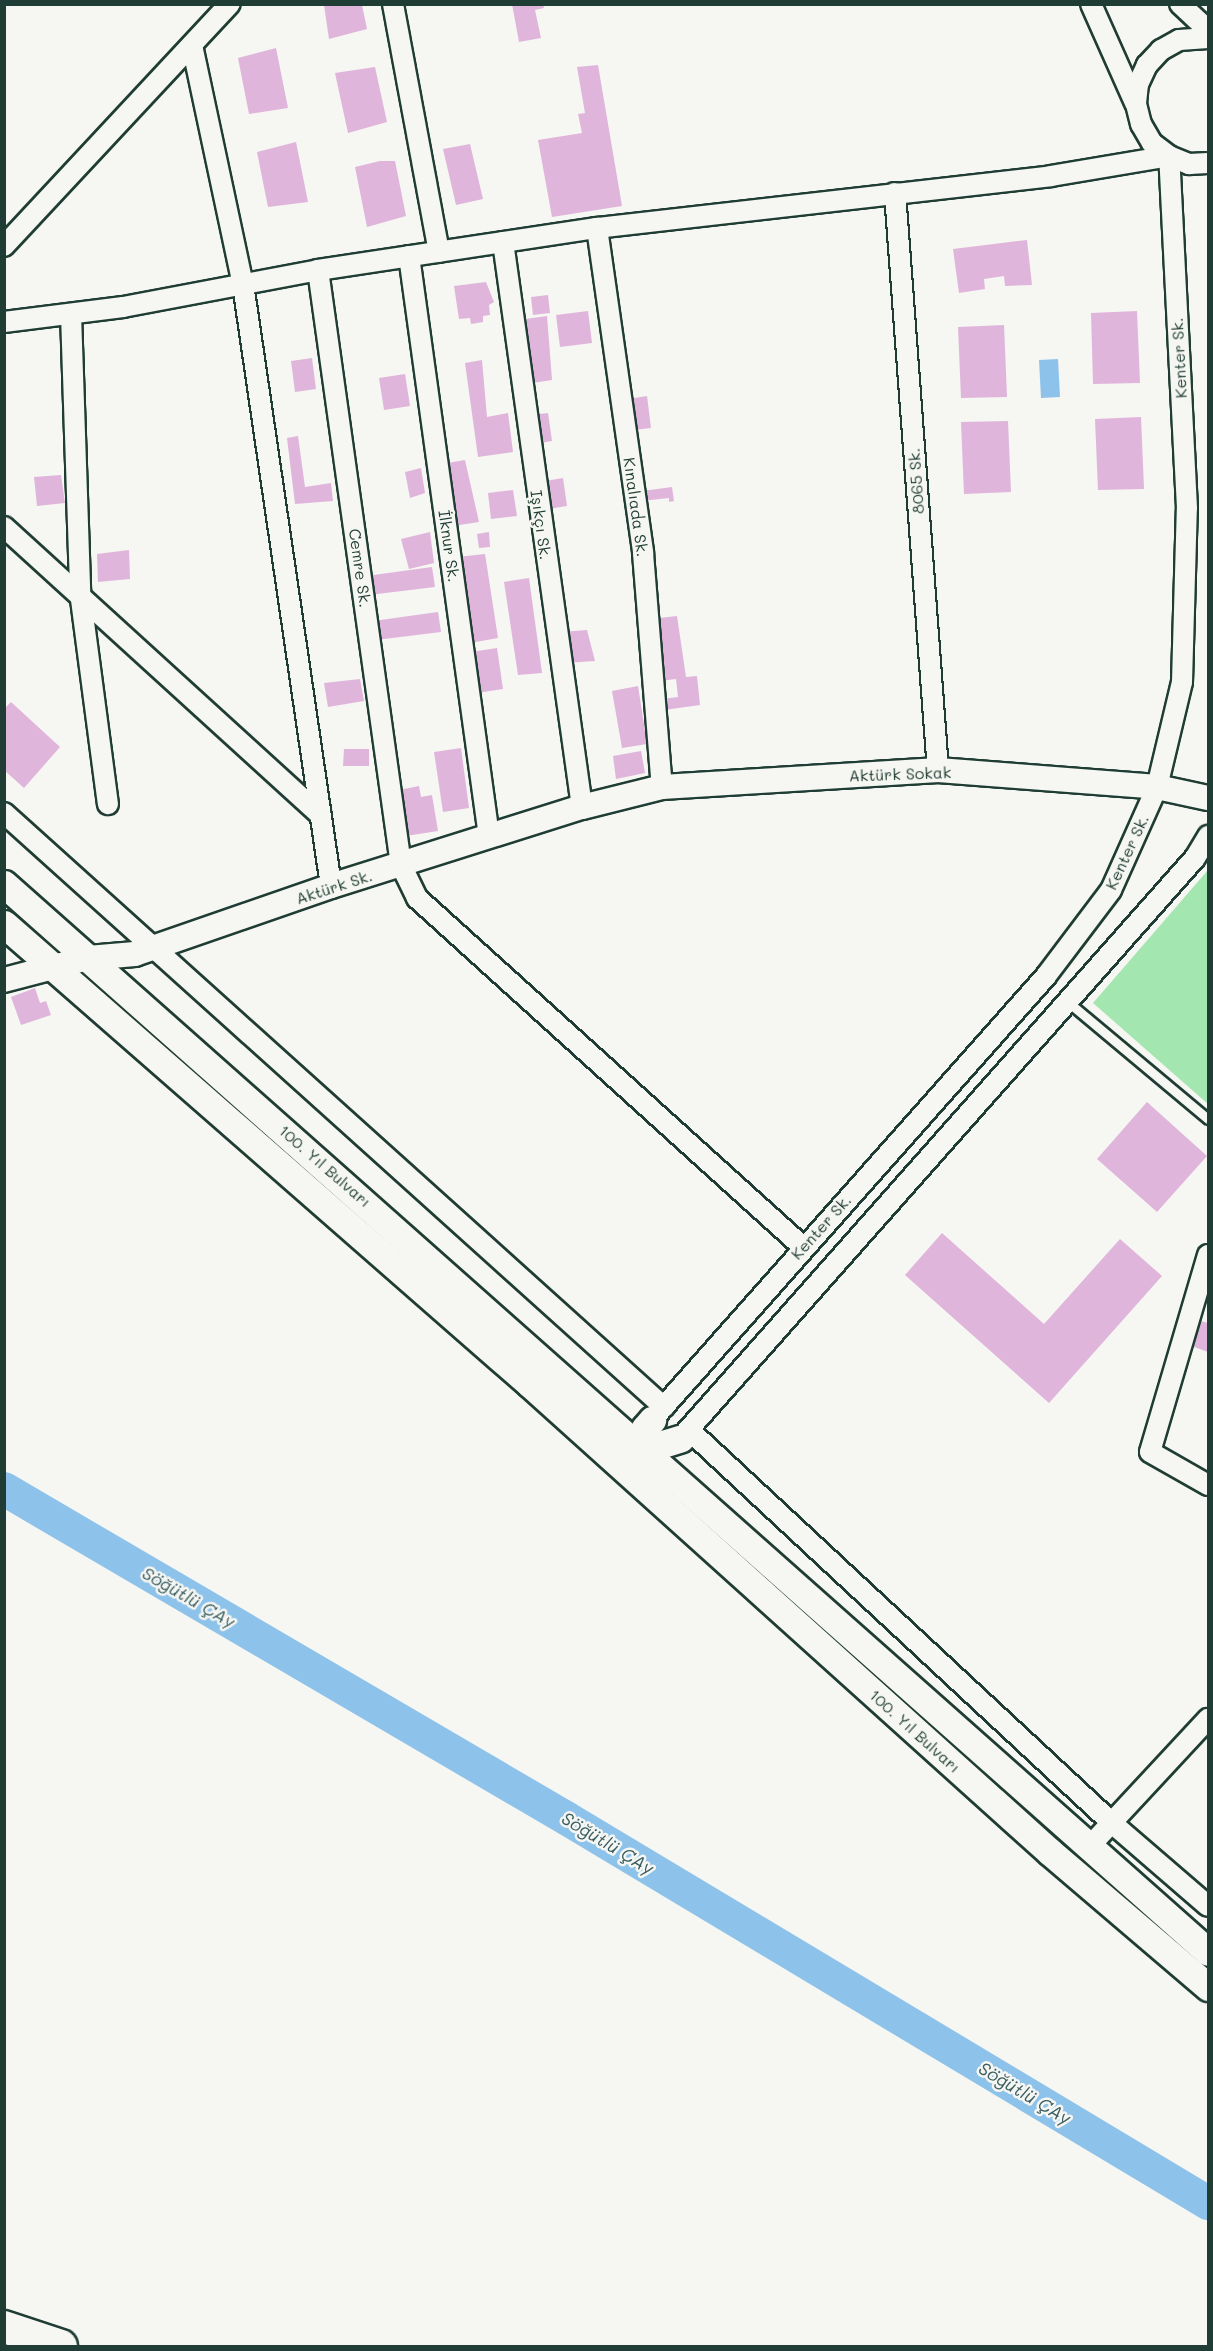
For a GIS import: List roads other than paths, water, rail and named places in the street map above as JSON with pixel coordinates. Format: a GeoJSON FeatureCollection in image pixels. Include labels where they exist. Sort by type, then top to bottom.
{"type":"FeatureCollection","features":[{"type":"Feature","properties":{"kind":"highway"},"geometry":{"type":"LineString","coordinates":[[4,2327],[61,2346]]}},
{"type":"Feature","properties":{"kind":"main road","name":"100. Yıl Bulvarı"},"geometry":{"type":"LineString","coordinates":[[4,884],[1209,1952]]}},
{"type":"Feature","properties":{"kind":"main road","name":"100. Yıl Bulvarı"},"geometry":{"type":"LineString","coordinates":[[4,924],[625,1470],[1050,1852],[1209,1987]]}},
{"type":"Feature","properties":{"kind":"main road"},"geometry":{"type":"LineString","coordinates":[[643,1450],[645,1428],[658,1413]]}},
{"type":"Feature","properties":{"kind":"main road"},"geometry":{"type":"LineString","coordinates":[[625,1470],[643,1450],[684,1435]]}},
{"type":"Feature","properties":{"kind":"street"},"geometry":{"type":"LineString","coordinates":[[4,246],[230,4]]}},
{"type":"Feature","properties":{"kind":"street"},"geometry":{"type":"LineString","coordinates":[[393,4],[439,252]]}},
{"type":"Feature","properties":{"kind":"street"},"geometry":{"type":"LineString","coordinates":[[1091,4],[1136,104],[1141,124],[1152,143],[1169,156],[1189,164],[1209,163]]}},
{"type":"Feature","properties":{"kind":"street"},"geometry":{"type":"LineString","coordinates":[[1180,4],[1209,30]]}},
{"type":"Feature","properties":{"kind":"street"},"geometry":{"type":"LineString","coordinates":[[1136,104],[1138,84],[1147,65],[1161,50],[1179,40],[1209,38]]}},
{"type":"Feature","properties":{"kind":"street"},"geometry":{"type":"LineString","coordinates":[[192,45],[243,284],[331,886]]}},
{"type":"Feature","properties":{"kind":"street"},"geometry":{"type":"LineString","coordinates":[[4,322],[71,314],[318,270],[597,228],[1051,176],[1169,156]]}},
{"type":"Feature","properties":{"kind":"street","name":"Kenter Sk."},"geometry":{"type":"LineString","coordinates":[[658,1413],[1046,976],[1111,890],[1157,787],[1182,682],[1187,508],[1169,156]]}},
{"type":"Feature","properties":{"kind":"street","name":"8065 Sk."},"geometry":{"type":"LineString","coordinates":[[895,193],[938,770]]}},
{"type":"Feature","properties":{"kind":"street","name":"Kınalıada Sk."},"geometry":{"type":"LineString","coordinates":[[597,228],[643,553],[662,787]]}},
{"type":"Feature","properties":{"kind":"street","name":"Işıkçı Sk."},"geometry":{"type":"LineString","coordinates":[[503,242],[582,807]]}},
{"type":"Feature","properties":{"kind":"street","name":"İlknur Sk."},"geometry":{"type":"LineString","coordinates":[[409,256],[489,836]]}},
{"type":"Feature","properties":{"kind":"street","name":"Cemre Sk."},"geometry":{"type":"LineString","coordinates":[[318,270],[401,866],[417,898],[803,1247]]}},
{"type":"Feature","properties":{"kind":"street"},"geometry":{"type":"LineString","coordinates":[[71,314],[80,592],[108,804]]}},
{"type":"Feature","properties":{"kind":"street"},"geometry":{"type":"LineString","coordinates":[[4,526],[80,592],[320,815]]}},
{"type":"Feature","properties":{"kind":"street","name":"Aktürk Sokak"},"geometry":{"type":"LineString","coordinates":[[662,787],[938,770],[1157,787],[1209,798]]}},
{"type":"Feature","properties":{"kind":"street","name":"Aktürk Sk."},"geometry":{"type":"LineString","coordinates":[[4,980],[88,958],[114,958],[154,947],[331,886],[401,866],[489,836],[582,807],[662,787]]}},
{"type":"Feature","properties":{"kind":"street"},"geometry":{"type":"LineString","coordinates":[[4,813],[154,947],[658,1413]]}},
{"type":"Feature","properties":{"kind":"street"},"geometry":{"type":"LineString","coordinates":[[1209,836],[1195,858],[684,1435],[1113,1824],[1209,1906]]}},
{"type":"Feature","properties":{"kind":"street"},"geometry":{"type":"LineString","coordinates":[[1209,1255],[1150,1452],[1209,1485]]}},
{"type":"Feature","properties":{"kind":"street"},"geometry":{"type":"LineString","coordinates":[[1089,1847],[1209,1719]]}},
{"type":"Feature","properties":{"kind":"lane"},"geometry":{"type":"LineString","coordinates":[[1068,1002],[1209,1119]]}},
{"type":"Feature","properties":{"kind":"water"},"geometry":{"type":"Polygon","coordinates":[[[1058,359],[1060,397],[1041,398],[1039,360],[1058,359]]]}},
{"type":"Feature","properties":{"kind":"waterway","name":"Söğütlü ÇAy"},"geometry":{"type":"LineString","coordinates":[[4,1489],[566,1818],[1208,2203]]}}]}
